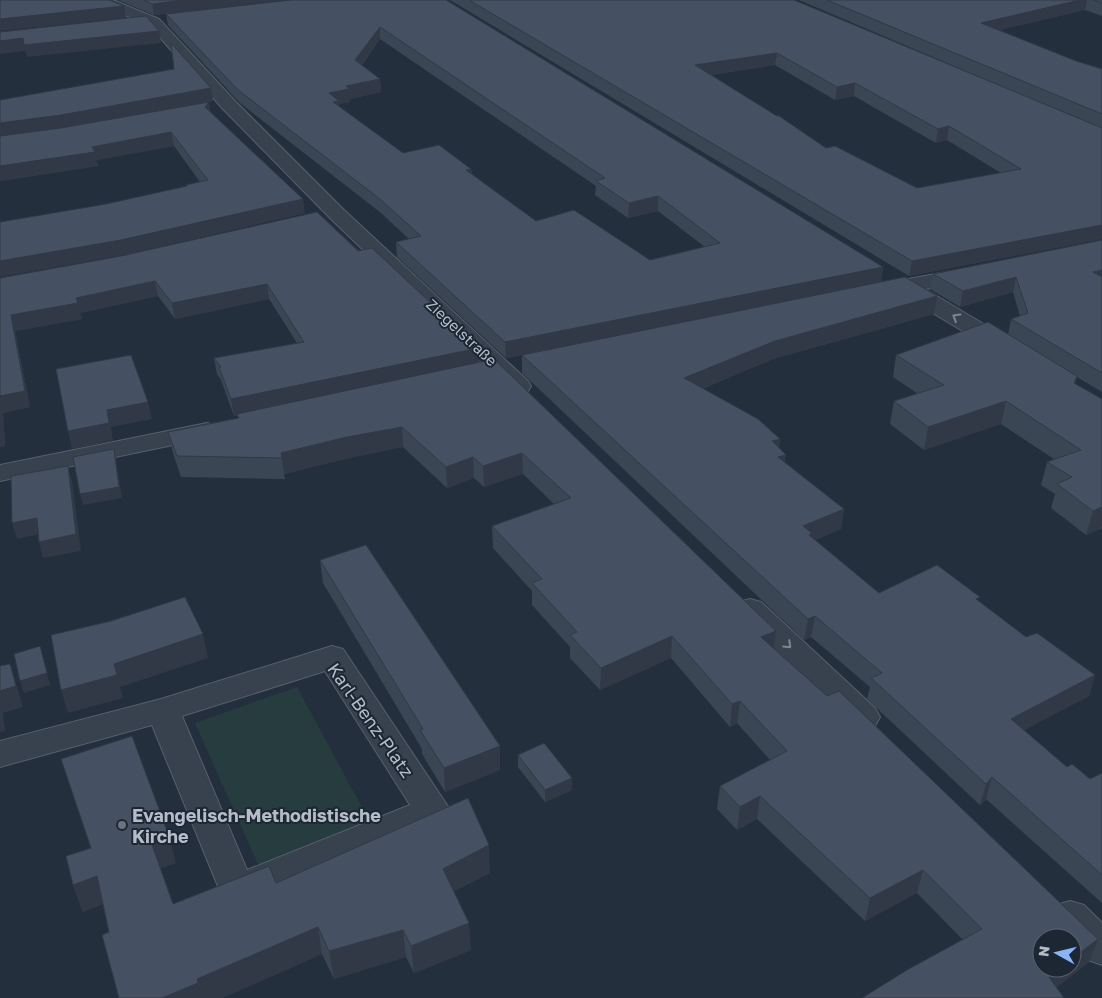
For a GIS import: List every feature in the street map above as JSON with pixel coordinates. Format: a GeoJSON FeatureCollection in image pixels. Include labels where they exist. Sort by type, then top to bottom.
{"type":"FeatureCollection","features":[{"type":"Feature","properties":{"kind":"street"},"geometry":{"type":"LineString","coordinates":[[101,0],[154,22]]}},
{"type":"Feature","properties":{"kind":"street"},"geometry":{"type":"LineString","coordinates":[[125,25],[174,20]]}},
{"type":"Feature","properties":{"kind":"street","name":"Ziegelstraße"},"geometry":{"type":"LineString","coordinates":[[154,22],[327,216],[537,403]]}},
{"type":"Feature","properties":{"kind":"street"},"geometry":{"type":"LineString","coordinates":[[209,108],[229,105]]}},
{"type":"Feature","properties":{"kind":"street"},"geometry":{"type":"LineString","coordinates":[[858,296],[990,269]]}},
{"type":"Feature","properties":{"kind":"street"},"geometry":{"type":"LineString","coordinates":[[880,271],[1025,359]]}},
{"type":"Feature","properties":{"kind":"street"},"geometry":{"type":"LineString","coordinates":[[0,473],[230,426]]}},
{"type":"Feature","properties":{"kind":"street"},"geometry":{"type":"LineString","coordinates":[[730,589],[880,734]]}},
{"type":"Feature","properties":{"kind":"street","name":"Karl-Benz-Platz"},"geometry":{"type":"LineString","coordinates":[[332,657],[434,811],[237,890],[163,710],[332,657]]}},
{"type":"Feature","properties":{"kind":"street"},"geometry":{"type":"LineString","coordinates":[[0,754],[163,710]]}},
{"type":"Feature","properties":{"kind":"street"},"geometry":{"type":"LineString","coordinates":[[1052,899],[1102,948]]}},
{"type":"Feature","properties":{"kind":"green space"},"geometry":{"type":"Polygon","coordinates":[[[297,687],[371,824],[260,869],[195,723],[297,687]]]}},
{"type":"Feature","properties":{"kind":"building"},"geometry":{"type":"Polygon","coordinates":[[[0,0],[109,0],[124,6],[0,19],[0,0]]]}},
{"type":"Feature","properties":{"kind":"building"},"geometry":{"type":"Polygon","coordinates":[[[144,0],[184,0],[152,4],[144,0]]]}},
{"type":"Feature","properties":{"kind":"building"},"geometry":{"type":"Polygon","coordinates":[[[291,0],[446,0],[883,267],[505,342],[396,242],[421,236],[380,199],[238,90],[166,14],[291,0]],[[380,27],[355,60],[380,79],[346,86],[349,89],[329,93],[339,101],[333,102],[403,153],[439,145],[471,169],[466,170],[536,221],[574,210],[650,260],[720,243],[658,196],[629,203],[596,181],[605,178],[380,27]]]}},
{"type":"Feature","properties":{"kind":"building"},"geometry":{"type":"Polygon","coordinates":[[[469,0],[794,0],[1102,128],[1102,225],[912,261],[469,0]],[[777,53],[695,65],[779,116],[826,148],[835,146],[917,188],[1021,169],[949,126],[938,129],[855,83],[837,87],[777,53]]]}},
{"type":"Feature","properties":{"kind":"building"},"geometry":{"type":"Polygon","coordinates":[[[827,0],[1080,0],[981,23],[1076,61],[1102,69],[1102,114],[827,0]]]}},
{"type":"Feature","properties":{"kind":"building"},"geometry":{"type":"Polygon","coordinates":[[[146,16],[159,31],[24,45],[23,38],[0,41],[0,32],[146,16]]]}},
{"type":"Feature","properties":{"kind":"building"},"geometry":{"type":"Polygon","coordinates":[[[171,43],[211,88],[61,115],[0,123],[0,100],[174,69],[171,43]]]}},
{"type":"Feature","properties":{"kind":"building"},"geometry":{"type":"Polygon","coordinates":[[[209,102],[205,107],[303,199],[121,240],[0,261],[0,222],[106,204],[208,180],[171,132],[92,147],[95,152],[0,166],[0,136],[61,128],[209,102]]]}},
{"type":"Feature","properties":{"kind":"building"},"geometry":{"type":"Polygon","coordinates":[[[317,212],[358,251],[372,248],[479,348],[231,399],[219,367],[221,367],[214,358],[304,342],[267,284],[172,303],[155,281],[76,298],[78,303],[11,315],[25,391],[0,396],[0,278],[121,256],[317,212]]]}},
{"type":"Feature","properties":{"kind":"building"},"geometry":{"type":"Polygon","coordinates":[[[1102,240],[1102,270],[1093,272],[1102,277],[1102,373],[1011,319],[1028,313],[1016,277],[963,291],[933,274],[1102,240]]]}},
{"type":"Feature","properties":{"kind":"building"},"geometry":{"type":"Polygon","coordinates":[[[905,277],[937,296],[775,341],[684,378],[758,419],[780,439],[772,441],[786,455],[778,457],[844,509],[803,526],[812,533],[809,535],[879,593],[937,565],[980,597],[976,599],[1026,637],[1037,633],[1095,675],[1011,719],[1067,767],[1072,764],[1090,779],[1102,773],[1102,875],[992,777],[986,784],[871,678],[882,673],[815,616],[808,619],[522,355],[905,277]]]}},
{"type":"Feature","properties":{"kind":"building"},"geometry":{"type":"Polygon","coordinates":[[[988,322],[1077,376],[1074,383],[1102,399],[1102,507],[1093,511],[1057,484],[1072,477],[1047,462],[1081,450],[1006,401],[928,427],[894,401],[944,385],[896,355],[988,322]]]}},
{"type":"Feature","properties":{"kind":"building"},"geometry":{"type":"Polygon","coordinates":[[[131,355],[148,402],[107,410],[109,423],[68,431],[56,369],[131,355]]]}},
{"type":"Feature","properties":{"kind":"building"},"geometry":{"type":"Polygon","coordinates":[[[494,359],[776,631],[761,637],[827,696],[839,691],[1098,939],[1082,951],[1082,928],[1032,928],[1032,978],[1050,978],[1064,998],[862,998],[907,970],[982,929],[923,870],[870,898],[760,796],[740,807],[720,786],[787,751],[740,701],[732,704],[672,636],[601,668],[570,635],[577,632],[532,583],[542,579],[492,526],[571,498],[522,453],[483,466],[473,457],[446,467],[402,427],[347,437],[281,453],[282,458],[177,456],[168,432],[239,418],[237,414],[494,359]]]}},
{"type":"Feature","properties":{"kind":"building"},"geometry":{"type":"Polygon","coordinates":[[[114,449],[119,487],[80,494],[73,457],[114,449]]]}},
{"type":"Feature","properties":{"kind":"building"},"geometry":{"type":"Polygon","coordinates":[[[68,466],[76,534],[39,542],[37,518],[12,523],[11,476],[68,466]]]}},
{"type":"Feature","properties":{"kind":"building"},"geometry":{"type":"Polygon","coordinates":[[[366,545],[500,746],[444,768],[420,730],[423,729],[320,560],[366,545]]]}},
{"type":"Feature","properties":{"kind":"building"},"geometry":{"type":"Polygon","coordinates":[[[185,597],[203,634],[114,664],[117,675],[61,690],[51,635],[111,621],[185,597]]]}},
{"type":"Feature","properties":{"kind":"building"},"geometry":{"type":"Polygon","coordinates":[[[40,646],[47,673],[20,681],[14,654],[40,646]]]}},
{"type":"Feature","properties":{"kind":"building"},"geometry":{"type":"Polygon","coordinates":[[[10,664],[16,686],[0,691],[0,666],[10,664]]]}},
{"type":"Feature","properties":{"kind":"building"},"geometry":{"type":"Polygon","coordinates":[[[132,736],[169,836],[151,842],[173,904],[269,866],[276,883],[468,798],[489,845],[443,869],[469,923],[411,946],[403,930],[329,951],[318,927],[197,979],[198,983],[162,998],[119,998],[102,935],[109,932],[97,876],[73,885],[66,856],[91,848],[61,759],[132,736]]]}},
{"type":"Feature","properties":{"kind":"building"},"geometry":{"type":"Polygon","coordinates":[[[544,743],[572,778],[545,790],[518,755],[544,743]]]}},
{"type":"Feature","properties":{"kind":"place","name":"Evangelisch-Methodistische Kirche"},"geometry":{"type":"Point","coordinates":[122,825]}}]}
